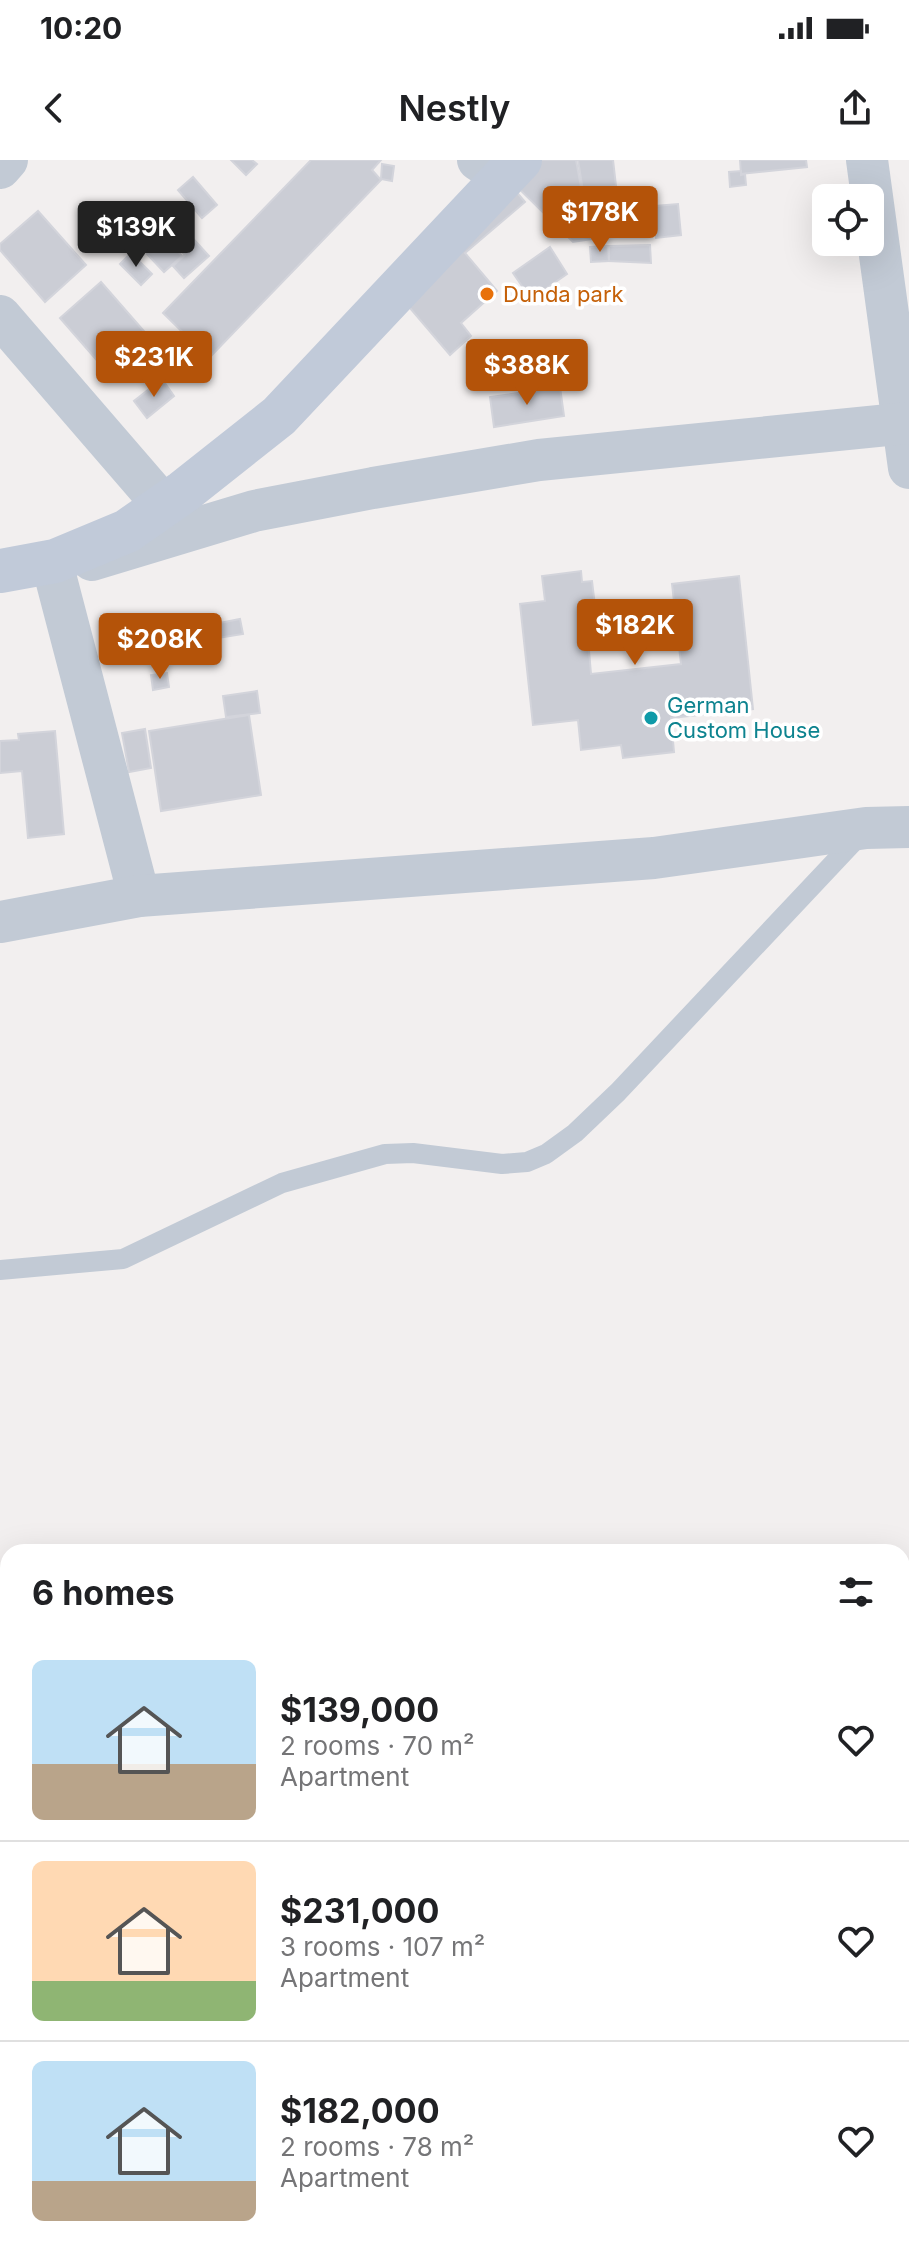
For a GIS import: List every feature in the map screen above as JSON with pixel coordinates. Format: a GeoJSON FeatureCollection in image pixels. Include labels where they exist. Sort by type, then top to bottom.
{"type":"FeatureCollection","features":[{"type":"Feature","properties":{"kind":"main road"},"geometry":{"type":"LineString","coordinates":[[0,571],[54,566],[127,531],[279,416],[501,166]]}},
{"type":"Feature","properties":{"kind":"street"},"geometry":{"type":"LineString","coordinates":[[0,168],[7,160]]}},
{"type":"Feature","properties":{"kind":"street"},"geometry":{"type":"LineString","coordinates":[[867,160],[892,215],[909,468]]}},
{"type":"Feature","properties":{"kind":"street"},"geometry":{"type":"LineString","coordinates":[[4,332],[164,506]]}},
{"type":"Feature","properties":{"kind":"street"},"geometry":{"type":"LineString","coordinates":[[139,896],[54,566],[254,511],[539,460],[906,423]]}},
{"type":"Feature","properties":{"kind":"street"},"geometry":{"type":"LineString","coordinates":[[0,922],[139,896],[654,858],[866,828],[909,827]]}},
{"type":"Feature","properties":{"kind":"lane"},"geometry":{"type":"LineString","coordinates":[[0,1270],[123,1259],[282,1183],[385,1154],[413,1153],[502,1164],[527,1162],[546,1154],[575,1133],[618,1092],[866,828]]}},
{"type":"Feature","properties":{"kind":"building"},"geometry":{"type":"Polygon","coordinates":[[[231,160],[252,160],[257,164],[246,175],[231,160]]]}},
{"type":"Feature","properties":{"kind":"building"},"geometry":{"type":"Polygon","coordinates":[[[311,160],[381,160],[372,170],[381,180],[209,358],[163,313],[311,160]]]}},
{"type":"Feature","properties":{"kind":"building"},"geometry":{"type":"Polygon","coordinates":[[[516,160],[576,160],[587,219],[654,208],[657,229],[573,242],[503,173],[516,160]]]}},
{"type":"Feature","properties":{"kind":"building"},"geometry":{"type":"Polygon","coordinates":[[[578,160],[613,160],[616,186],[609,187],[612,213],[587,216],[578,160]]]}},
{"type":"Feature","properties":{"kind":"building"},"geometry":{"type":"Polygon","coordinates":[[[740,160],[806,160],[807,167],[741,174],[740,160]]]}},
{"type":"Feature","properties":{"kind":"building"},"geometry":{"type":"Polygon","coordinates":[[[382,164],[394,166],[392,181],[381,179],[382,164]]]}},
{"type":"Feature","properties":{"kind":"building"},"geometry":{"type":"Polygon","coordinates":[[[741,171],[741,175],[745,174],[746,185],[730,187],[729,172],[741,171]]]}},
{"type":"Feature","properties":{"kind":"building"},"geometry":{"type":"Polygon","coordinates":[[[502,175],[525,202],[465,253],[497,291],[461,323],[471,336],[450,355],[409,307],[502,175]]]}},
{"type":"Feature","properties":{"kind":"building"},"geometry":{"type":"Polygon","coordinates":[[[193,177],[217,205],[202,218],[178,190],[193,177]]]}},
{"type":"Feature","properties":{"kind":"building"},"geometry":{"type":"Polygon","coordinates":[[[678,204],[681,235],[656,238],[655,206],[678,204]]]}},
{"type":"Feature","properties":{"kind":"building"},"geometry":{"type":"Polygon","coordinates":[[[38,211],[86,265],[45,302],[0,250],[0,244],[38,211]]]}},
{"type":"Feature","properties":{"kind":"building"},"geometry":{"type":"Polygon","coordinates":[[[174,227],[183,238],[188,233],[209,256],[184,278],[173,266],[185,255],[166,234],[174,227]]]}},
{"type":"Feature","properties":{"kind":"building"},"geometry":{"type":"Polygon","coordinates":[[[165,237],[182,256],[164,272],[147,254],[165,237]]]}},
{"type":"Feature","properties":{"kind":"building"},"geometry":{"type":"Polygon","coordinates":[[[650,245],[651,263],[609,261],[609,246],[650,245]]]}},
{"type":"Feature","properties":{"kind":"building"},"geometry":{"type":"Polygon","coordinates":[[[608,246],[609,261],[591,262],[590,247],[608,246]]]}},
{"type":"Feature","properties":{"kind":"building"},"geometry":{"type":"Polygon","coordinates":[[[550,247],[567,274],[531,299],[513,273],[550,247]]]}},
{"type":"Feature","properties":{"kind":"building"},"geometry":{"type":"Polygon","coordinates":[[[131,253],[152,274],[141,285],[120,264],[131,253]]]}},
{"type":"Feature","properties":{"kind":"building"},"geometry":{"type":"Polygon","coordinates":[[[101,282],[149,337],[108,373],[60,318],[101,282]]]}},
{"type":"Feature","properties":{"kind":"building"},"geometry":{"type":"Polygon","coordinates":[[[162,379],[174,396],[147,418],[134,401],[162,379]]]}},
{"type":"Feature","properties":{"kind":"building"},"geometry":{"type":"Polygon","coordinates":[[[560,387],[564,416],[494,427],[490,397],[560,387]]]}},
{"type":"Feature","properties":{"kind":"building"},"geometry":{"type":"Polygon","coordinates":[[[581,571],[582,582],[592,581],[596,614],[586,615],[591,674],[681,664],[672,584],[739,576],[753,709],[671,718],[674,752],[623,758],[621,745],[581,750],[578,720],[533,725],[520,604],[545,601],[542,576],[581,571]]]}},
{"type":"Feature","properties":{"kind":"building"},"geometry":{"type":"Polygon","coordinates":[[[240,619],[243,634],[211,639],[209,625],[240,619]]]}},
{"type":"Feature","properties":{"kind":"building"},"geometry":{"type":"Polygon","coordinates":[[[167,673],[169,687],[153,690],[151,675],[167,673]]]}},
{"type":"Feature","properties":{"kind":"building"},"geometry":{"type":"Polygon","coordinates":[[[257,691],[260,713],[226,717],[223,696],[257,691]]]}},
{"type":"Feature","properties":{"kind":"building"},"geometry":{"type":"Polygon","coordinates":[[[249,715],[261,795],[161,811],[149,731],[249,715]]]}},
{"type":"Feature","properties":{"kind":"building"},"geometry":{"type":"Polygon","coordinates":[[[145,729],[151,768],[129,772],[122,733],[145,729]]]}},
{"type":"Feature","properties":{"kind":"building"},"geometry":{"type":"Polygon","coordinates":[[[55,731],[64,834],[28,838],[22,771],[0,773],[0,741],[19,740],[18,734],[55,731]]]}},
{"type":"Feature","properties":{"kind":"place","name":"Dunda park"},"geometry":{"type":"Point","coordinates":[487,294]}},
{"type":"Feature","properties":{"kind":"place","name":"German Custom House"},"geometry":{"type":"Point","coordinates":[651,718]}}]}
